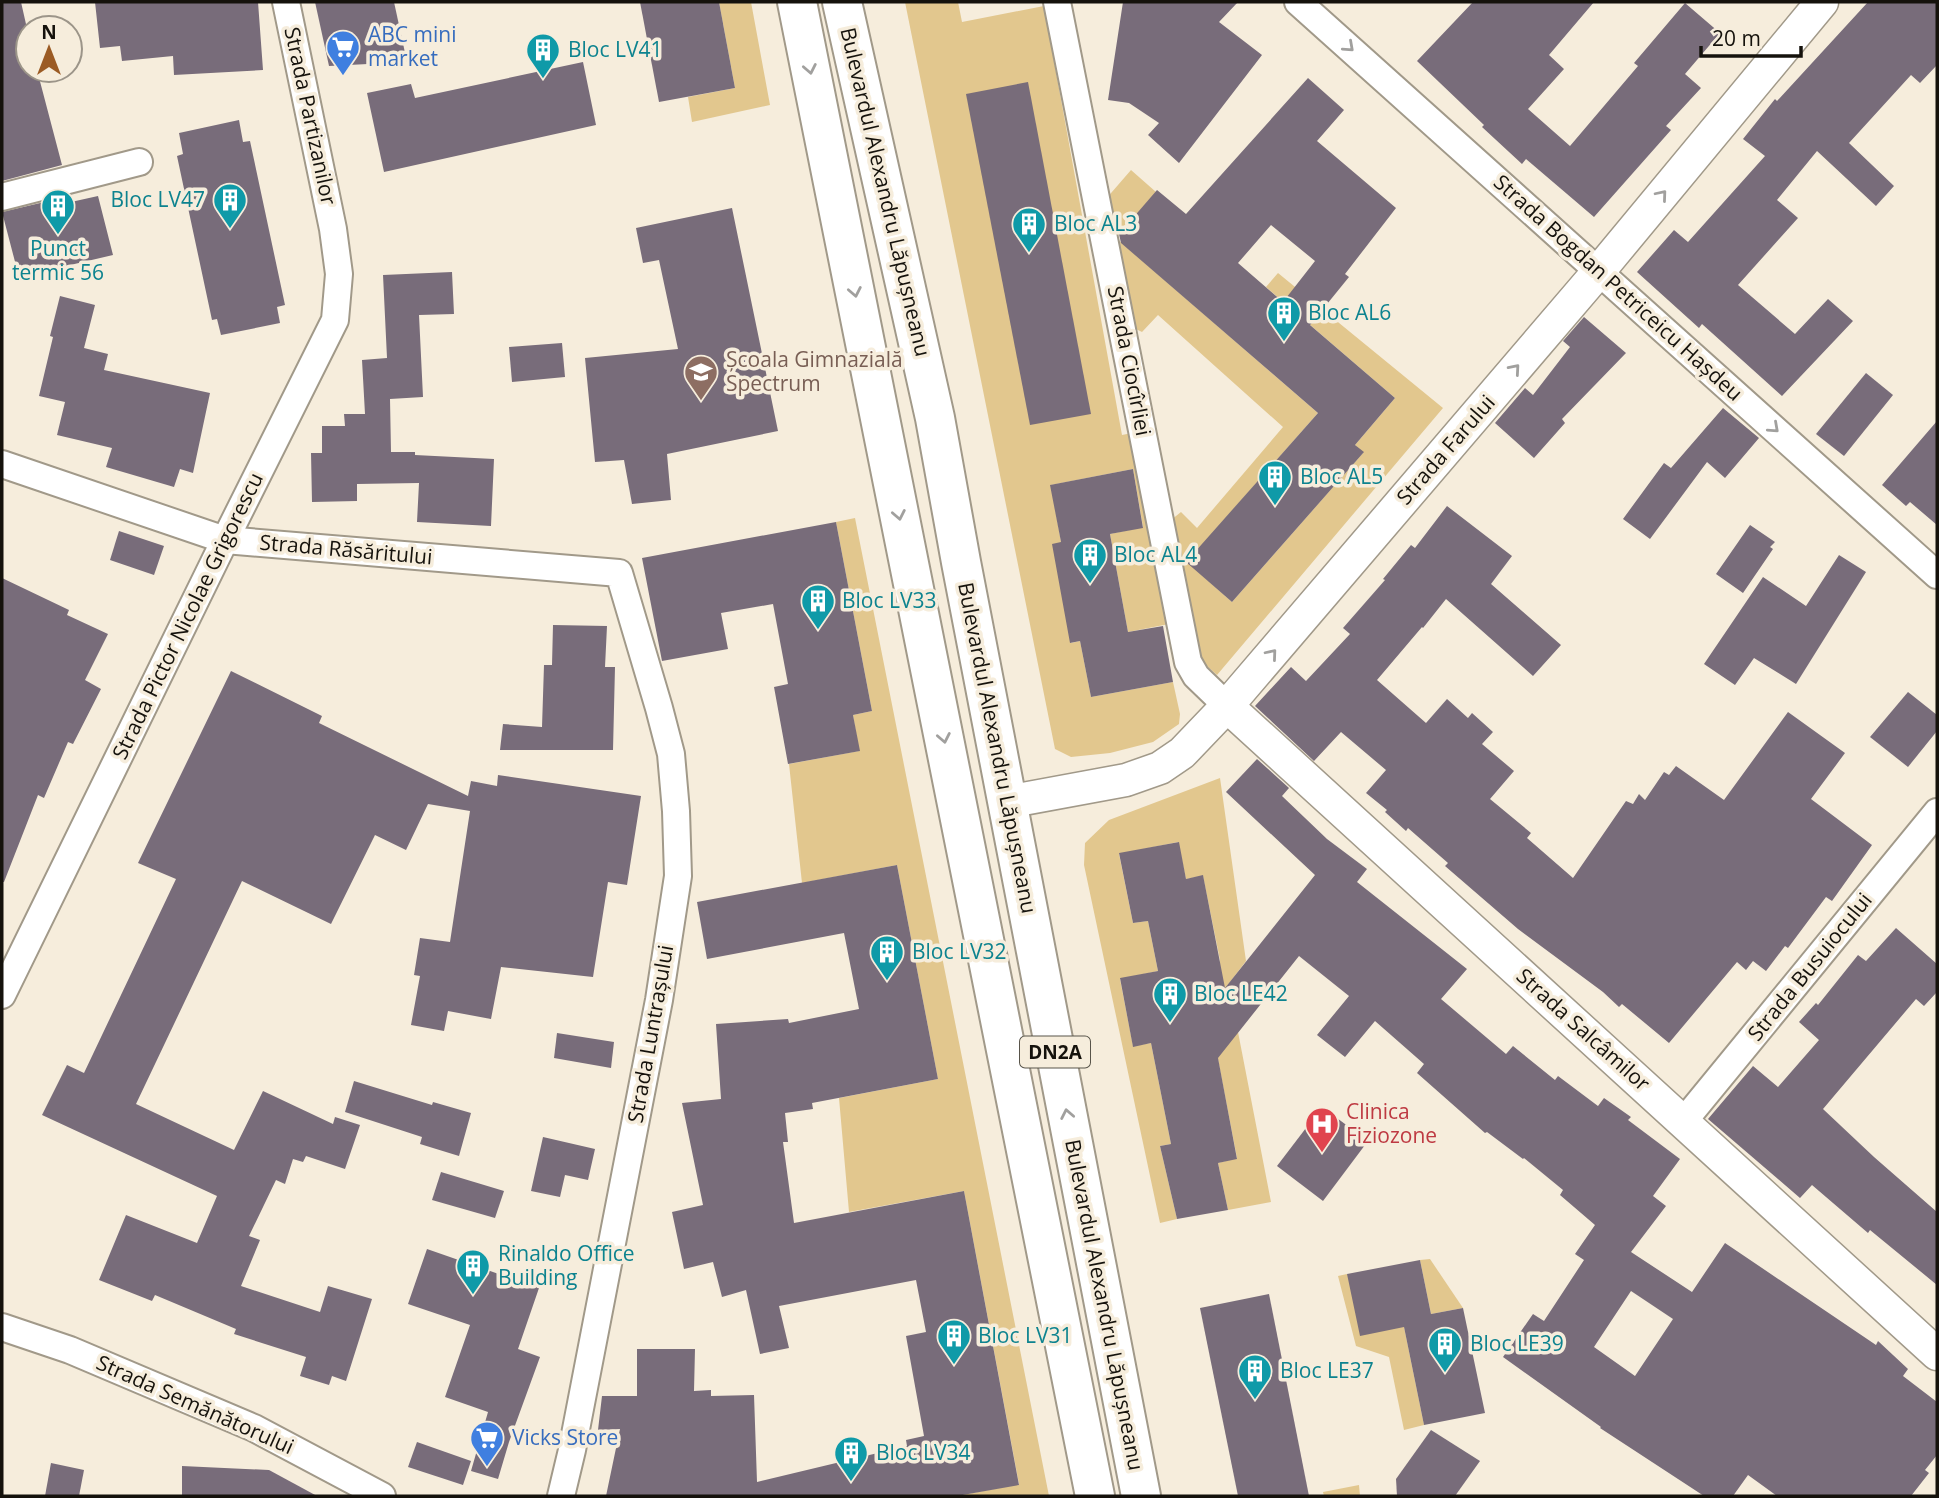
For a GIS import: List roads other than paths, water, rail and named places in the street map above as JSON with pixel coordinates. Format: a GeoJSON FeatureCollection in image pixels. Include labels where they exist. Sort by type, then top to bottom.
{"type":"FeatureCollection","features":[{"type":"Feature","properties":{"kind":"main road","name":"Bulevardul Alexandru Lăpușneanu"},"geometry":{"type":"LineString","coordinates":[[797,2],[1095,1496]]}},
{"type":"Feature","properties":{"kind":"main road","name":"Bulevardul Alexandru Lăpușneanu"},"geometry":{"type":"LineString","coordinates":[[842,2],[935,418],[1141,1496]]}},
{"type":"Feature","properties":{"kind":"street","name":"Strada Partizanilor"},"geometry":{"type":"LineString","coordinates":[[286,2],[333,229]]}},
{"type":"Feature","properties":{"kind":"street","name":"Strada Ciocîrliei"},"geometry":{"type":"LineString","coordinates":[[1057,2],[1188,662],[1200,681],[1227,706]]}},
{"type":"Feature","properties":{"kind":"street","name":"Strada Bogdan Petriceicu Hașdeu"},"geometry":{"type":"LineString","coordinates":[[1298,2],[1937,575]]}},
{"type":"Feature","properties":{"kind":"street","name":"Strada Farului"},"geometry":{"type":"LineString","coordinates":[[1007,802],[1126,780],[1160,768],[1182,753],[1227,706],[1599,271],[1822,2]]}},
{"type":"Feature","properties":{"kind":"street"},"geometry":{"type":"LineString","coordinates":[[2,197],[139,162]]}},
{"type":"Feature","properties":{"kind":"street","name":"Strada Pictor Nicolae Grigorescu"},"geometry":{"type":"LineString","coordinates":[[2,995],[335,320],[339,274],[333,229]]}},
{"type":"Feature","properties":{"kind":"street","name":"Strada Răsăritului"},"geometry":{"type":"LineString","coordinates":[[2,464],[225,540],[619,573]]}},
{"type":"Feature","properties":{"kind":"street","name":"Strada Luntrașului"},"geometry":{"type":"LineString","coordinates":[[561,1496],[659,1000],[678,876],[671,754],[619,573]]}},
{"type":"Feature","properties":{"kind":"street","name":"Strada Salcâmilor"},"geometry":{"type":"LineString","coordinates":[[1227,706],[1937,1354]]}},
{"type":"Feature","properties":{"kind":"street","name":"Strada Busuiocului"},"geometry":{"type":"LineString","coordinates":[[1683,1122],[1937,812]]}},
{"type":"Feature","properties":{"kind":"street","name":"Strada Semănătorului"},"geometry":{"type":"LineString","coordinates":[[2,1327],[70,1350],[254,1427],[382,1496]]}},
{"type":"Feature","properties":{"kind":"place","name":"ABC mini market"},"geometry":{"type":"Point","coordinates":[343,77]}},
{"type":"Feature","properties":{"kind":"place","name":"Bloc LV41"},"geometry":{"type":"Point","coordinates":[543,80]}},
{"type":"Feature","properties":{"kind":"place","name":"Bloc LV47"},"geometry":{"type":"Point","coordinates":[230,230]}},
{"type":"Feature","properties":{"kind":"place","name":"Punct termic 56"},"geometry":{"type":"Point","coordinates":[58,236]}},
{"type":"Feature","properties":{"kind":"place","name":"Bloc AL3"},"geometry":{"type":"Point","coordinates":[1029,254]}},
{"type":"Feature","properties":{"kind":"place","name":"Bloc AL6"},"geometry":{"type":"Point","coordinates":[1284,343]}},
{"type":"Feature","properties":{"kind":"place","name":"Școala Gimnazială Spectrum"},"geometry":{"type":"Point","coordinates":[701,402]}},
{"type":"Feature","properties":{"kind":"place","name":"Bloc AL5"},"geometry":{"type":"Point","coordinates":[1275,507]}},
{"type":"Feature","properties":{"kind":"place","name":"Bloc AL4"},"geometry":{"type":"Point","coordinates":[1090,585]}},
{"type":"Feature","properties":{"kind":"place","name":"Bloc LV33"},"geometry":{"type":"Point","coordinates":[818,631]}},
{"type":"Feature","properties":{"kind":"place","name":"Bloc LV32"},"geometry":{"type":"Point","coordinates":[887,982]}},
{"type":"Feature","properties":{"kind":"place","name":"Bloc LE42"},"geometry":{"type":"Point","coordinates":[1170,1024]}},
{"type":"Feature","properties":{"kind":"place","name":"Clinica Fiziozone"},"geometry":{"type":"Point","coordinates":[1322,1154]}},
{"type":"Feature","properties":{"kind":"place","name":"Rinaldo Office Building"},"geometry":{"type":"Point","coordinates":[473,1296]}},
{"type":"Feature","properties":{"kind":"place","name":"Bloc LV31"},"geometry":{"type":"Point","coordinates":[954,1366]}},
{"type":"Feature","properties":{"kind":"place","name":"Bloc LE39"},"geometry":{"type":"Point","coordinates":[1445,1374]}},
{"type":"Feature","properties":{"kind":"place","name":"Bloc LE37"},"geometry":{"type":"Point","coordinates":[1255,1401]}},
{"type":"Feature","properties":{"kind":"place","name":"Vicks Store"},"geometry":{"type":"Point","coordinates":[487,1468]}},
{"type":"Feature","properties":{"kind":"place","name":"Bloc LV34"},"geometry":{"type":"Point","coordinates":[851,1483]}}]}
